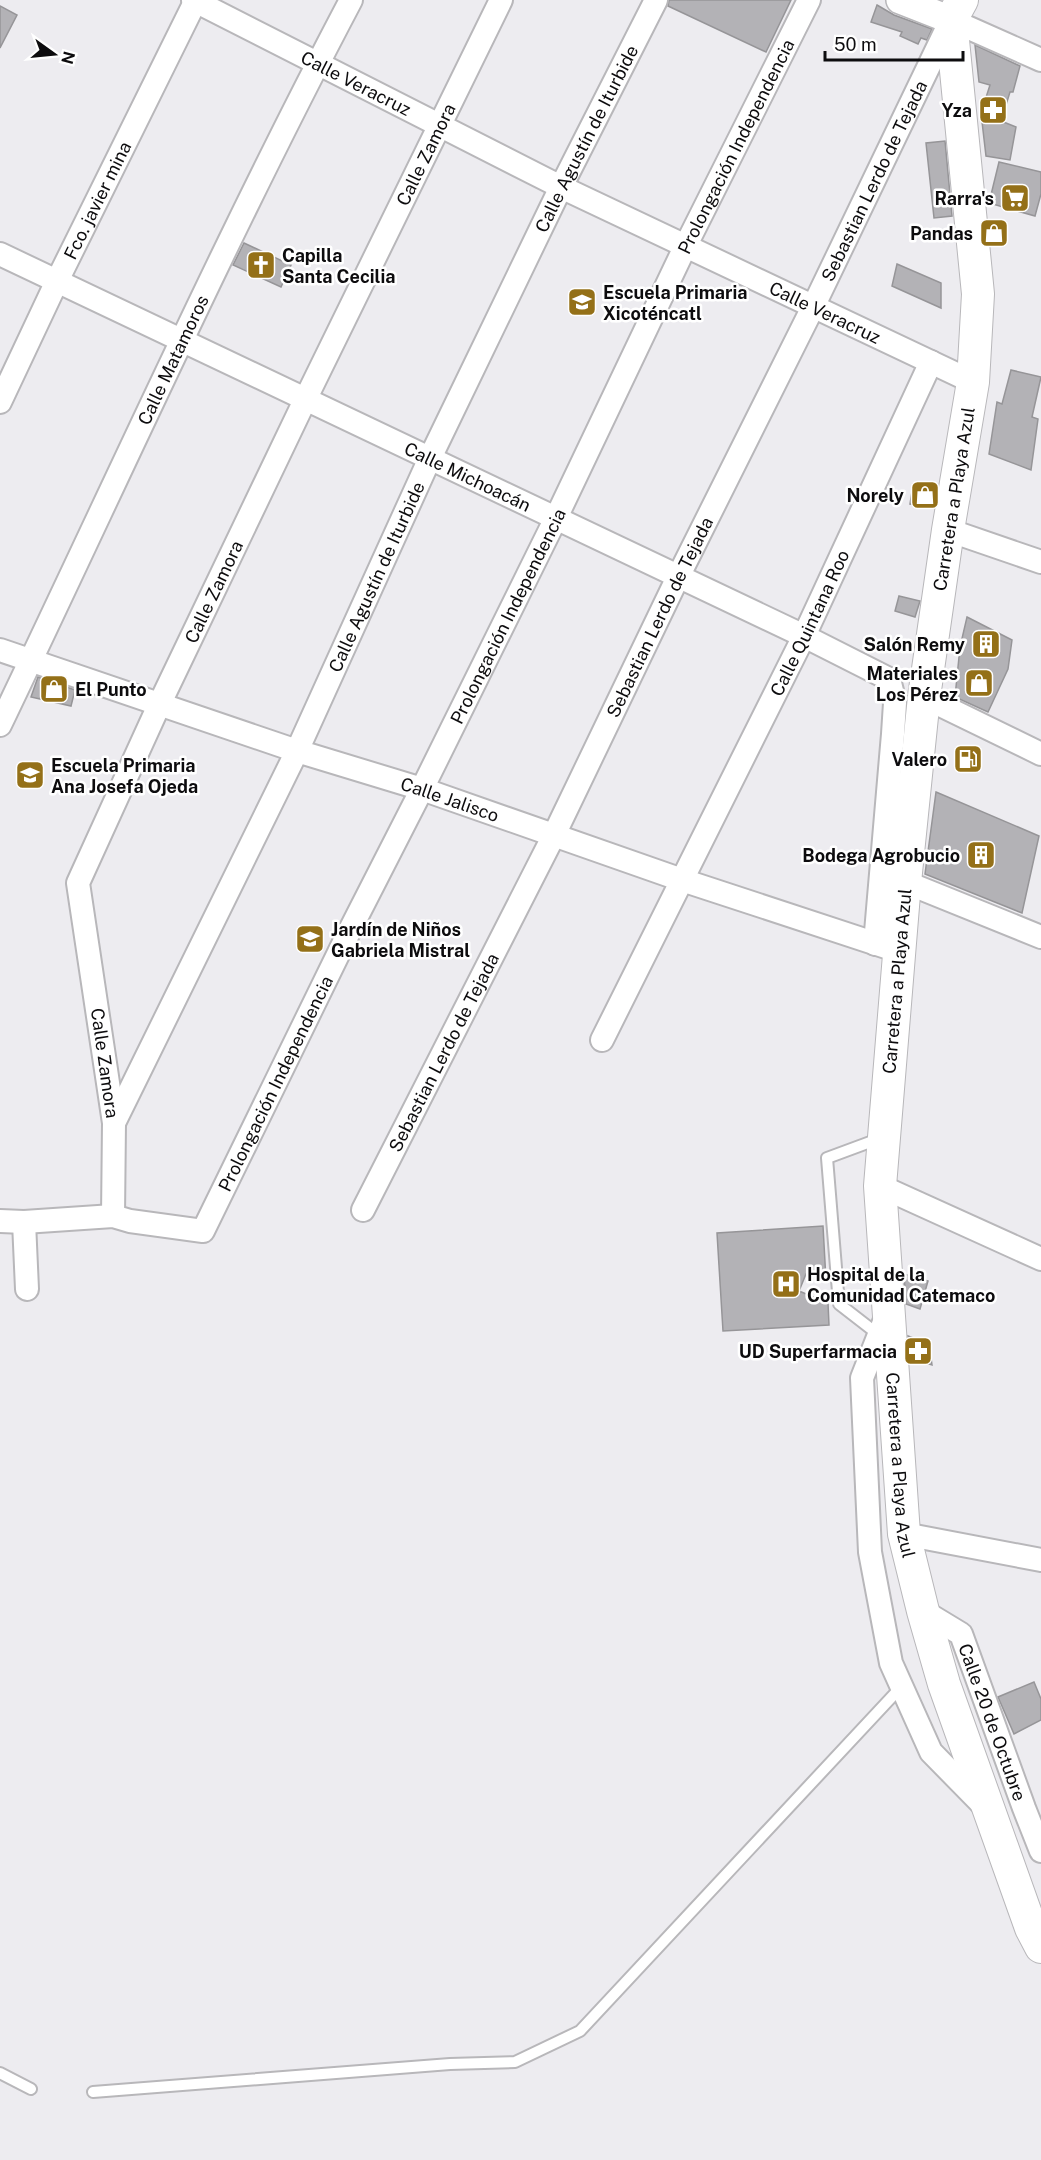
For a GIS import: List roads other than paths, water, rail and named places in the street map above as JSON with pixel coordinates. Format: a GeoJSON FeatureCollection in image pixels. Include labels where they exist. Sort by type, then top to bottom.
{"type":"FeatureCollection","features":[{"type":"Feature","properties":{"kind":"main road","name":"Carretera a Playa Azul"},"geometry":{"type":"LineString","coordinates":[[956,10],[978,294],[973,382],[948,530],[924,697],[905,882],[887,948],[884,1137],[880,1186],[886,1328],[904,1534],[923,1611],[944,1684],[1031,1928],[1041,1947]]}},
{"type":"Feature","properties":{"kind":"street","name":"Calle Veracruz"},"geometry":{"type":"LineString","coordinates":[[195,0],[561,187],[973,382]]}},
{"type":"Feature","properties":{"kind":"street","name":"Fco. javier mina"},"geometry":{"type":"LineString","coordinates":[[0,402],[195,0]]}},
{"type":"Feature","properties":{"kind":"street","name":"Calle Matamoros"},"geometry":{"type":"LineString","coordinates":[[0,725],[182,340],[317,64],[351,0]]}},
{"type":"Feature","properties":{"kind":"street","name":"Calle Zamora"},"geometry":{"type":"LineString","coordinates":[[113,1216],[114,1123],[78,883],[160,703],[306,398],[501,0]]}},
{"type":"Feature","properties":{"kind":"street","name":"Calle Agustín de Iturbide"},"geometry":{"type":"LineString","coordinates":[[114,1123],[297,751],[430,458],[561,187],[656,0]]}},
{"type":"Feature","properties":{"kind":"street","name":"Prolongación Independencia"},"geometry":{"type":"LineString","coordinates":[[113,1216],[130,1221],[203,1231],[350,930],[555,520],[685,247],[809,0]]}},
{"type":"Feature","properties":{"kind":"street"},"geometry":{"type":"LineString","coordinates":[[900,0],[956,10],[1041,60]]}},
{"type":"Feature","properties":{"kind":"street","name":"Sebastian Lerdo de Tejada"},"geometry":{"type":"LineString","coordinates":[[363,1210],[554,835],[956,10]]}},
{"type":"Feature","properties":{"kind":"street","name":"Calle Michoacán"},"geometry":{"type":"LineString","coordinates":[[0,254],[306,398],[555,520],[804,636],[889,679],[895,703],[887,948]]}},
{"type":"Feature","properties":{"kind":"street","name":"Calle Quintana Roo"},"geometry":{"type":"LineString","coordinates":[[603,1040],[804,636],[931,362]]}},
{"type":"Feature","properties":{"kind":"street"},"geometry":{"type":"LineString","coordinates":[[948,530],[1041,562]]}},
{"type":"Feature","properties":{"kind":"street","name":"Calle Jalisco"},"geometry":{"type":"LineString","coordinates":[[0,650],[297,751],[422,789],[682,880],[887,948]]}},
{"type":"Feature","properties":{"kind":"street"},"geometry":{"type":"LineString","coordinates":[[924,697],[1041,754]]}},
{"type":"Feature","properties":{"kind":"street"},"geometry":{"type":"LineString","coordinates":[[905,882],[1041,937]]}},
{"type":"Feature","properties":{"kind":"street"},"geometry":{"type":"LineString","coordinates":[[880,1186],[1041,1258]]}},
{"type":"Feature","properties":{"kind":"street"},"geometry":{"type":"LineString","coordinates":[[0,1221],[24,1222],[113,1216]]}},
{"type":"Feature","properties":{"kind":"street"},"geometry":{"type":"LineString","coordinates":[[24,1222],[27,1289]]}},
{"type":"Feature","properties":{"kind":"street"},"geometry":{"type":"LineString","coordinates":[[886,1328],[862,1378],[870,1552],[891,1663],[931,1752],[989,1811]]}},
{"type":"Feature","properties":{"kind":"street"},"geometry":{"type":"LineString","coordinates":[[904,1534],[1041,1560]]}},
{"type":"Feature","properties":{"kind":"street","name":"Calle 20 de Octubre"},"geometry":{"type":"LineString","coordinates":[[923,1611],[961,1634],[1041,1851]]}},
{"type":"Feature","properties":{"kind":"lane"},"geometry":{"type":"LineString","coordinates":[[884,1137],[827,1158],[839,1304],[886,1328]]}},
{"type":"Feature","properties":{"kind":"lane"},"geometry":{"type":"LineString","coordinates":[[93,2092],[450,2064],[515,2062],[580,2031],[902,1686]]}},
{"type":"Feature","properties":{"kind":"lane"},"geometry":{"type":"LineString","coordinates":[[0,2073],[31,2090]]}},
{"type":"Feature","properties":{"kind":"place","name":"Yza"},"geometry":{"type":"Point","coordinates":[993,110]}},
{"type":"Feature","properties":{"kind":"place","name":"Rarra's"},"geometry":{"type":"Point","coordinates":[1015,198]}},
{"type":"Feature","properties":{"kind":"place","name":"Pandas"},"geometry":{"type":"Point","coordinates":[994,233]}},
{"type":"Feature","properties":{"kind":"place","name":"Capilla Santa Cecilia"},"geometry":{"type":"Point","coordinates":[261,265]}},
{"type":"Feature","properties":{"kind":"place","name":"Escuela Primaria Xicoténcatl"},"geometry":{"type":"Point","coordinates":[582,302]}},
{"type":"Feature","properties":{"kind":"place","name":"Norely"},"geometry":{"type":"Point","coordinates":[925,495]}},
{"type":"Feature","properties":{"kind":"place","name":"Salón Remy"},"geometry":{"type":"Point","coordinates":[986,644]}},
{"type":"Feature","properties":{"kind":"place","name":"Materiales Los Pérez"},"geometry":{"type":"Point","coordinates":[979,683]}},
{"type":"Feature","properties":{"kind":"place","name":"El Punto"},"geometry":{"type":"Point","coordinates":[54,689]}},
{"type":"Feature","properties":{"kind":"place","name":"Valero"},"geometry":{"type":"Point","coordinates":[968,759]}},
{"type":"Feature","properties":{"kind":"place","name":"Escuela Primaria Ana Josefa Ojeda"},"geometry":{"type":"Point","coordinates":[30,775]}},
{"type":"Feature","properties":{"kind":"place","name":"Bodega Agrobucio"},"geometry":{"type":"Point","coordinates":[981,855]}},
{"type":"Feature","properties":{"kind":"place","name":"Jardín de Niños Gabriela Mistral"},"geometry":{"type":"Point","coordinates":[310,939]}},
{"type":"Feature","properties":{"kind":"place","name":"Hospital de la Comunidad Catemaco"},"geometry":{"type":"Point","coordinates":[786,1284]}},
{"type":"Feature","properties":{"kind":"place","name":"UD Superfarmacia"},"geometry":{"type":"Point","coordinates":[918,1351]}}]}
